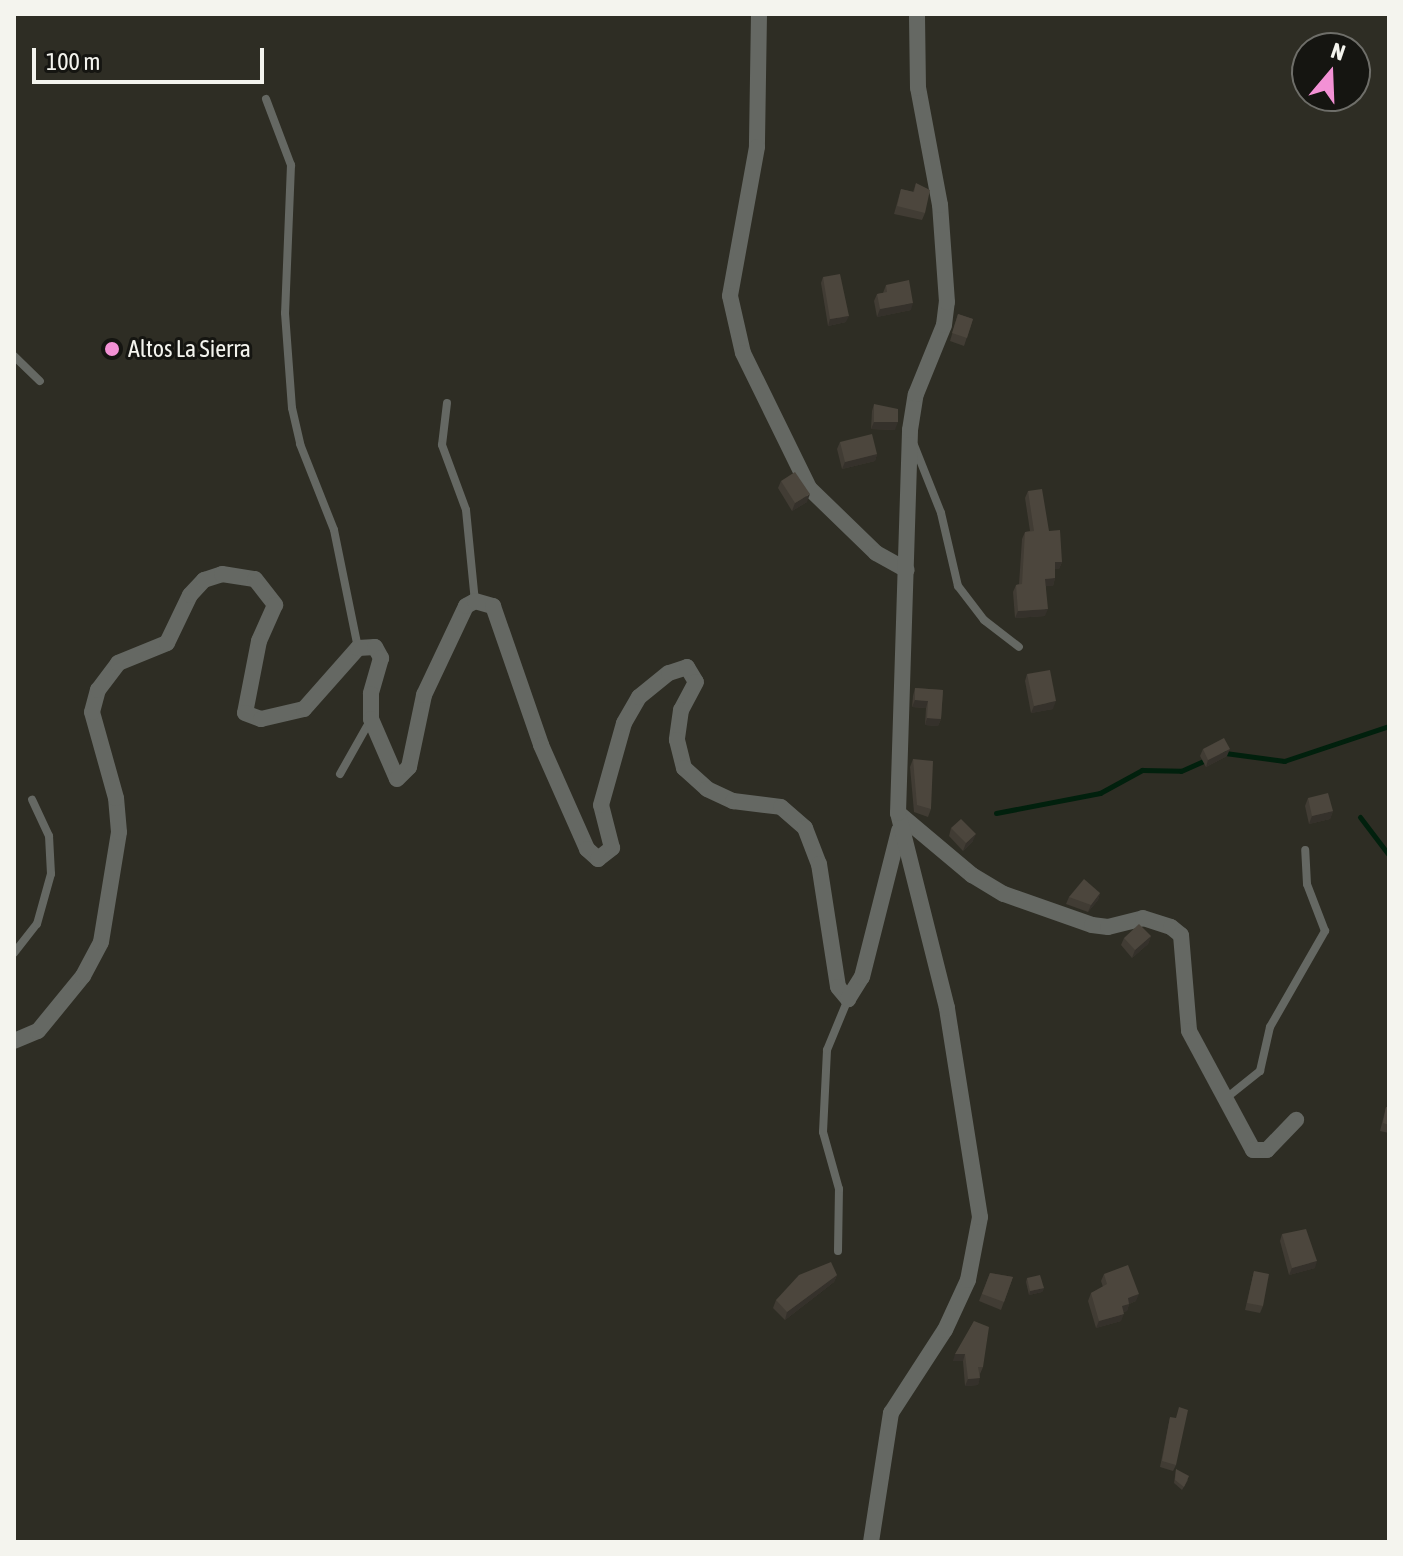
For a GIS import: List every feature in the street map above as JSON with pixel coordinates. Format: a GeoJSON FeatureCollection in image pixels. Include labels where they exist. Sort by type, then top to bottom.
{"type":"FeatureCollection","features":[{"type":"Feature","properties":{"kind":"street"},"geometry":{"type":"LineString","coordinates":[[759,14],[757,147],[730,296],[743,353],[809,488],[876,553],[907,570]]}},
{"type":"Feature","properties":{"kind":"street"},"geometry":{"type":"LineString","coordinates":[[870,1541],[891,1413],[945,1330],[968,1280],[980,1217],[947,1008],[899,831],[898,813],[909,434],[916,394],[944,325],[947,302],[940,205],[918,88],[917,14]]}},
{"type":"Feature","properties":{"kind":"street"},"geometry":{"type":"LineString","coordinates":[[14,1041],[38,1031],[83,976],[101,942],[119,832],[116,798],[92,712],[105,676],[118,663],[167,643],[190,595],[204,580],[222,574],[255,579],[275,605],[243,702],[251,719],[304,709],[358,648],[375,647],[381,658],[371,694],[371,719],[391,774],[404,776],[424,695],[462,614],[475,601],[493,606],[506,630],[541,745],[587,849],[598,859],[612,848],[601,805],[624,723],[639,697],[669,673],[687,667],[695,675],[677,740],[684,768],[720,795],[781,807],[805,828],[819,864],[838,987],[848,999],[862,977],[899,831]]}},
{"type":"Feature","properties":{"kind":"street"},"geometry":{"type":"LineString","coordinates":[[898,813],[972,875],[1004,894],[1092,925],[1108,927],[1143,918],[1181,935],[1189,1031],[1225,1099],[1259,1152],[1296,1120]]}},
{"type":"Feature","properties":{"kind":"lane"},"geometry":{"type":"LineString","coordinates":[[266,99],[291,165],[285,313],[292,408],[300,444],[334,530],[358,648]]}},
{"type":"Feature","properties":{"kind":"lane"},"geometry":{"type":"LineString","coordinates":[[14,356],[40,381]]}},
{"type":"Feature","properties":{"kind":"lane"},"geometry":{"type":"LineString","coordinates":[[447,403],[442,445],[466,510],[475,601]]}},
{"type":"Feature","properties":{"kind":"lane"},"geometry":{"type":"LineString","coordinates":[[909,434],[941,513],[958,586],[984,620],[1019,647]]}},
{"type":"Feature","properties":{"kind":"lane"},"geometry":{"type":"LineString","coordinates":[[340,774],[371,719]]}},
{"type":"Feature","properties":{"kind":"lane"},"geometry":{"type":"LineString","coordinates":[[14,953],[37,924],[51,874],[49,836],[32,800]]}},
{"type":"Feature","properties":{"kind":"lane"},"geometry":{"type":"LineString","coordinates":[[1225,1099],[1260,1071],[1270,1027],[1325,931],[1307,884],[1305,850]]}},
{"type":"Feature","properties":{"kind":"lane"},"geometry":{"type":"LineString","coordinates":[[838,1251],[839,1189],[823,1132],[827,1050],[848,999]]}},
{"type":"Feature","properties":{"kind":"building"},"geometry":{"type":"Polygon","coordinates":[[[916,183],[930,190],[925,213],[897,206],[901,189],[914,192],[916,183]]]}},
{"type":"Feature","properties":{"kind":"building"},"geometry":{"type":"Polygon","coordinates":[[[840,274],[849,316],[830,319],[823,277],[840,274]]]}},
{"type":"Feature","properties":{"kind":"building"},"geometry":{"type":"Polygon","coordinates":[[[909,280],[913,303],[880,309],[877,294],[887,292],[886,285],[909,280]]]}},
{"type":"Feature","properties":{"kind":"building"},"geometry":{"type":"Polygon","coordinates":[[[958,314],[973,319],[967,338],[952,333],[958,314]]]}},
{"type":"Feature","properties":{"kind":"building"},"geometry":{"type":"Polygon","coordinates":[[[874,404],[898,409],[898,422],[874,422],[874,404]]]}},
{"type":"Feature","properties":{"kind":"building"},"geometry":{"type":"Polygon","coordinates":[[[872,434],[877,454],[845,462],[840,442],[872,434]]]}},
{"type":"Feature","properties":{"kind":"building"},"geometry":{"type":"Polygon","coordinates":[[[795,472],[810,494],[795,503],[781,481],[795,472]]]}},
{"type":"Feature","properties":{"kind":"building"},"geometry":{"type":"Polygon","coordinates":[[[1042,489],[1049,531],[1060,530],[1062,562],[1055,562],[1055,578],[1045,579],[1048,609],[1018,611],[1016,585],[1022,584],[1025,532],[1034,531],[1028,491],[1042,489]]]}},
{"type":"Feature","properties":{"kind":"building"},"geometry":{"type":"Polygon","coordinates":[[[1050,670],[1056,701],[1034,706],[1027,674],[1050,670]]]}},
{"type":"Feature","properties":{"kind":"building"},"geometry":{"type":"Polygon","coordinates":[[[915,688],[943,690],[941,719],[927,718],[928,701],[915,700],[915,688]]]}},
{"type":"Feature","properties":{"kind":"building"},"geometry":{"type":"Polygon","coordinates":[[[1224,738],[1230,749],[1208,760],[1203,749],[1224,738]]]}},
{"type":"Feature","properties":{"kind":"building"},"geometry":{"type":"Polygon","coordinates":[[[913,759],[933,761],[931,809],[917,805],[913,759]]]}},
{"type":"Feature","properties":{"kind":"building"},"geometry":{"type":"Polygon","coordinates":[[[1328,793],[1333,811],[1312,816],[1308,798],[1328,793]]]}},
{"type":"Feature","properties":{"kind":"building"},"geometry":{"type":"Polygon","coordinates":[[[961,819],[976,834],[966,843],[951,828],[961,819]]]}},
{"type":"Feature","properties":{"kind":"building"},"geometry":{"type":"Polygon","coordinates":[[[1084,879],[1100,893],[1091,905],[1069,897],[1084,879]]]}},
{"type":"Feature","properties":{"kind":"building"},"geometry":{"type":"Polygon","coordinates":[[[1139,924],[1151,936],[1135,950],[1124,938],[1139,924]]]}},
{"type":"Feature","properties":{"kind":"building"},"geometry":{"type":"Polygon","coordinates":[[[1386,1107],[1389,1108],[1389,1125],[1383,1123],[1386,1107]]]}},
{"type":"Feature","properties":{"kind":"building"},"geometry":{"type":"Polygon","coordinates":[[[1306,1229],[1317,1261],[1292,1268],[1282,1234],[1306,1229]]]}},
{"type":"Feature","properties":{"kind":"building"},"geometry":{"type":"Polygon","coordinates":[[[831,1262],[837,1275],[787,1312],[776,1300],[799,1275],[831,1262]]]}},
{"type":"Feature","properties":{"kind":"building"},"geometry":{"type":"Polygon","coordinates":[[[1128,1265],[1139,1294],[1128,1298],[1129,1304],[1122,1306],[1124,1314],[1099,1321],[1091,1293],[1107,1284],[1104,1274],[1128,1265]]]}},
{"type":"Feature","properties":{"kind":"building"},"geometry":{"type":"Polygon","coordinates":[[[1254,1271],[1269,1274],[1263,1306],[1247,1303],[1254,1271]]]}},
{"type":"Feature","properties":{"kind":"building"},"geometry":{"type":"Polygon","coordinates":[[[990,1273],[1013,1277],[1004,1302],[982,1294],[990,1273]]]}},
{"type":"Feature","properties":{"kind":"building"},"geometry":{"type":"Polygon","coordinates":[[[1040,1275],[1044,1288],[1030,1291],[1027,1278],[1040,1275]]]}},
{"type":"Feature","properties":{"kind":"building"},"geometry":{"type":"Polygon","coordinates":[[[974,1321],[989,1327],[983,1367],[978,1367],[980,1378],[968,1379],[965,1354],[955,1354],[974,1321]]]}},
{"type":"Feature","properties":{"kind":"building"},"geometry":{"type":"Polygon","coordinates":[[[1179,1407],[1188,1410],[1176,1465],[1162,1461],[1170,1417],[1176,1418],[1179,1407]]]}},
{"type":"Feature","properties":{"kind":"building"},"geometry":{"type":"Polygon","coordinates":[[[1176,1469],[1189,1476],[1184,1487],[1175,1480],[1176,1469]]]}},
{"type":"Feature","properties":{"kind":"waterway"},"geometry":{"type":"LineString","coordinates":[[1225,753],[1284,761],[1389,726]]}},
{"type":"Feature","properties":{"kind":"waterway"},"geometry":{"type":"LineString","coordinates":[[996,813],[1100,793],[1142,770],[1181,771],[1208,759]]}},
{"type":"Feature","properties":{"kind":"waterway"},"geometry":{"type":"LineString","coordinates":[[1360,817],[1389,855]]}},
{"type":"Feature","properties":{"kind":"place","name":"Altos La Sierra"},"geometry":{"type":"Point","coordinates":[112,349]}}]}
